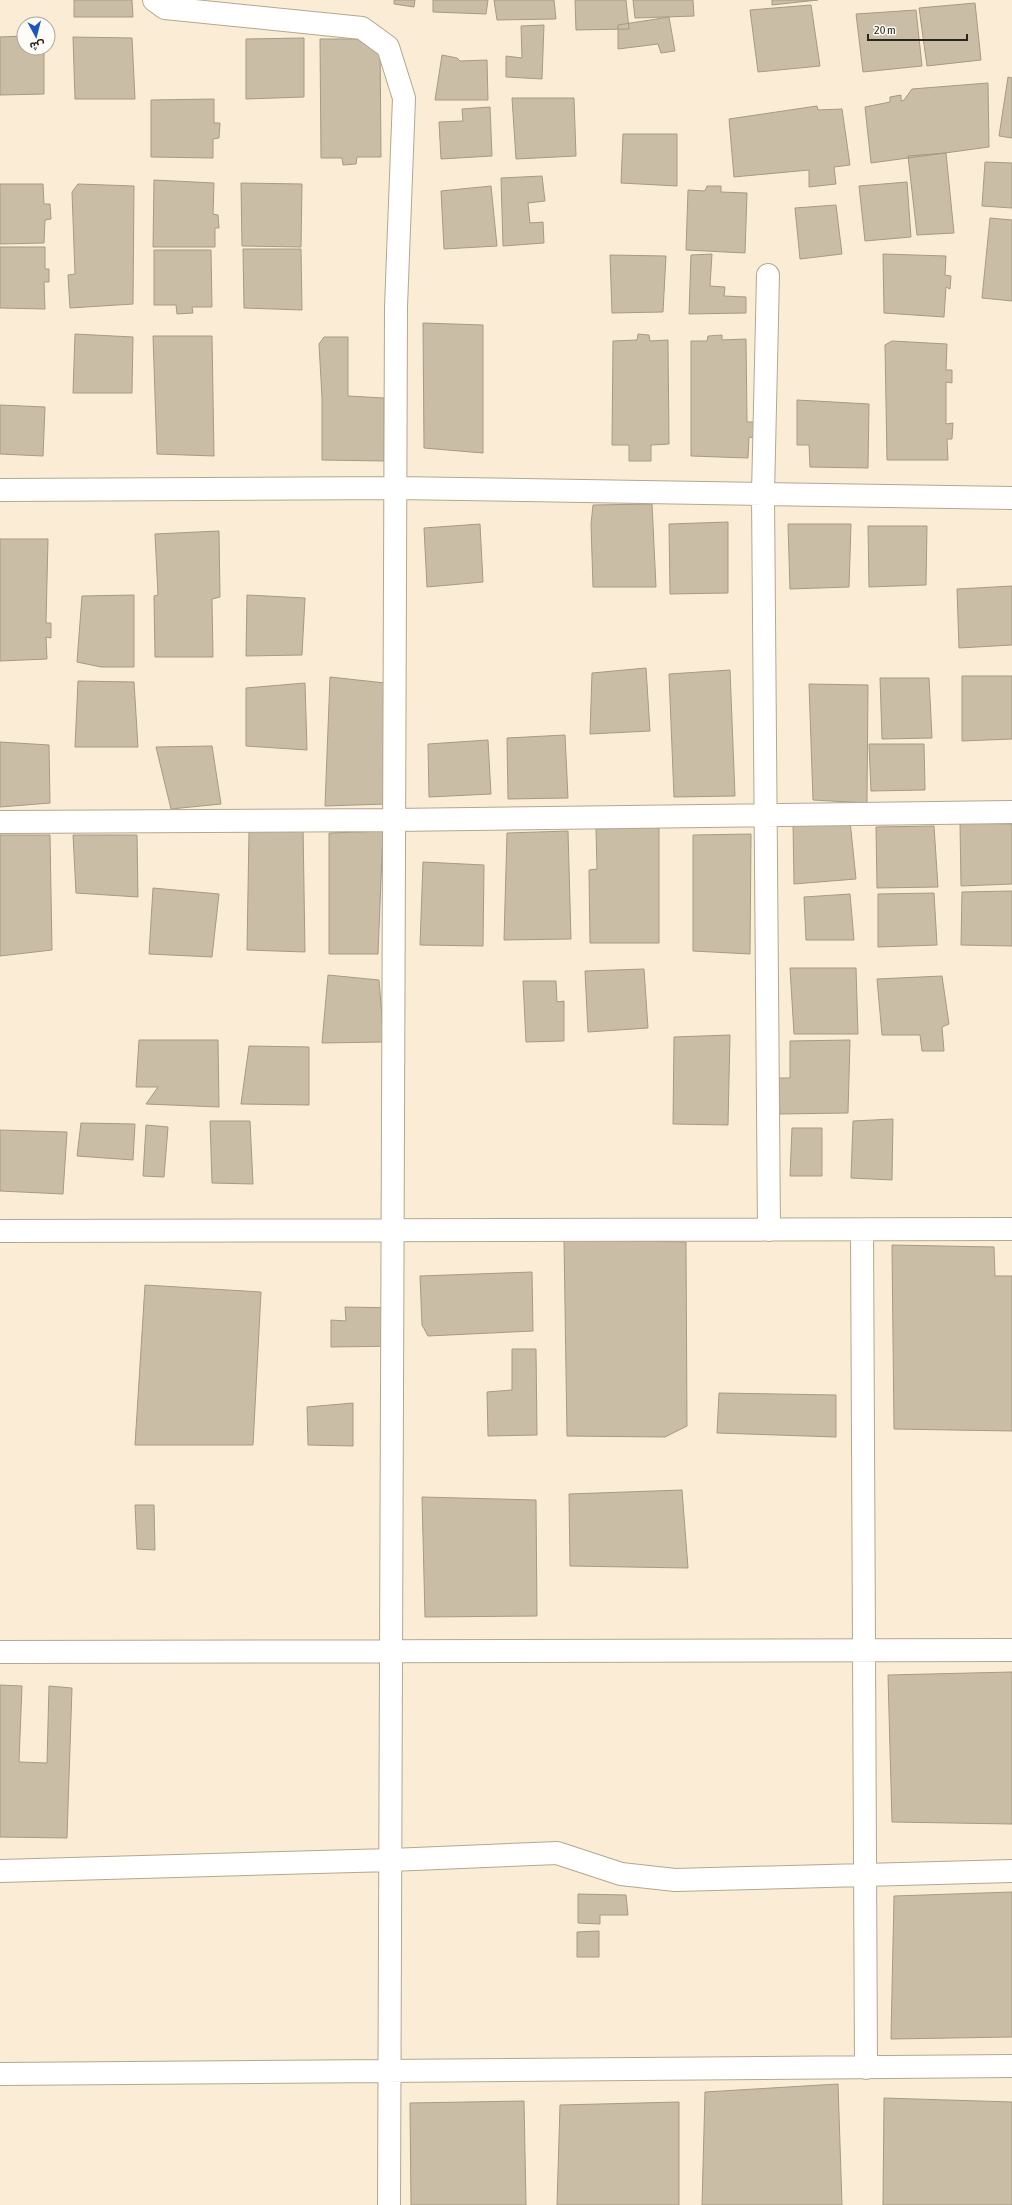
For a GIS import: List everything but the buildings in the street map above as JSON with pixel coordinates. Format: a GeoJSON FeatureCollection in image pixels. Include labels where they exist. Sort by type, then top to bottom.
{"type":"FeatureCollection","features":[{"type":"Feature","properties":{"kind":"street"},"geometry":{"type":"LineString","coordinates":[[154,0],[165,8],[362,28],[388,46],[404,98],[396,307],[389,2205]]}},
{"type":"Feature","properties":{"kind":"street"},"geometry":{"type":"LineString","coordinates":[[768,275],[763,494],[769,1230]]}},
{"type":"Feature","properties":{"kind":"street"},"geometry":{"type":"LineString","coordinates":[[0,490],[396,488],[1012,498]]}},
{"type":"Feature","properties":{"kind":"street"},"geometry":{"type":"LineString","coordinates":[[0,822],[394,820],[1012,812]]}},
{"type":"Feature","properties":{"kind":"street"},"geometry":{"type":"LineString","coordinates":[[0,1231],[1012,1229]]}},
{"type":"Feature","properties":{"kind":"street"},"geometry":{"type":"LineString","coordinates":[[862,1230],[866,2068]]}},
{"type":"Feature","properties":{"kind":"street"},"geometry":{"type":"LineString","coordinates":[[0,1652],[1012,1650]]}},
{"type":"Feature","properties":{"kind":"street"},"geometry":{"type":"LineString","coordinates":[[0,1872],[391,1860],[557,1853],[620,1874],[674,1880],[1012,1872]]}},
{"type":"Feature","properties":{"kind":"street"},"geometry":{"type":"LineString","coordinates":[[0,2074],[1012,2066]]}}]}
